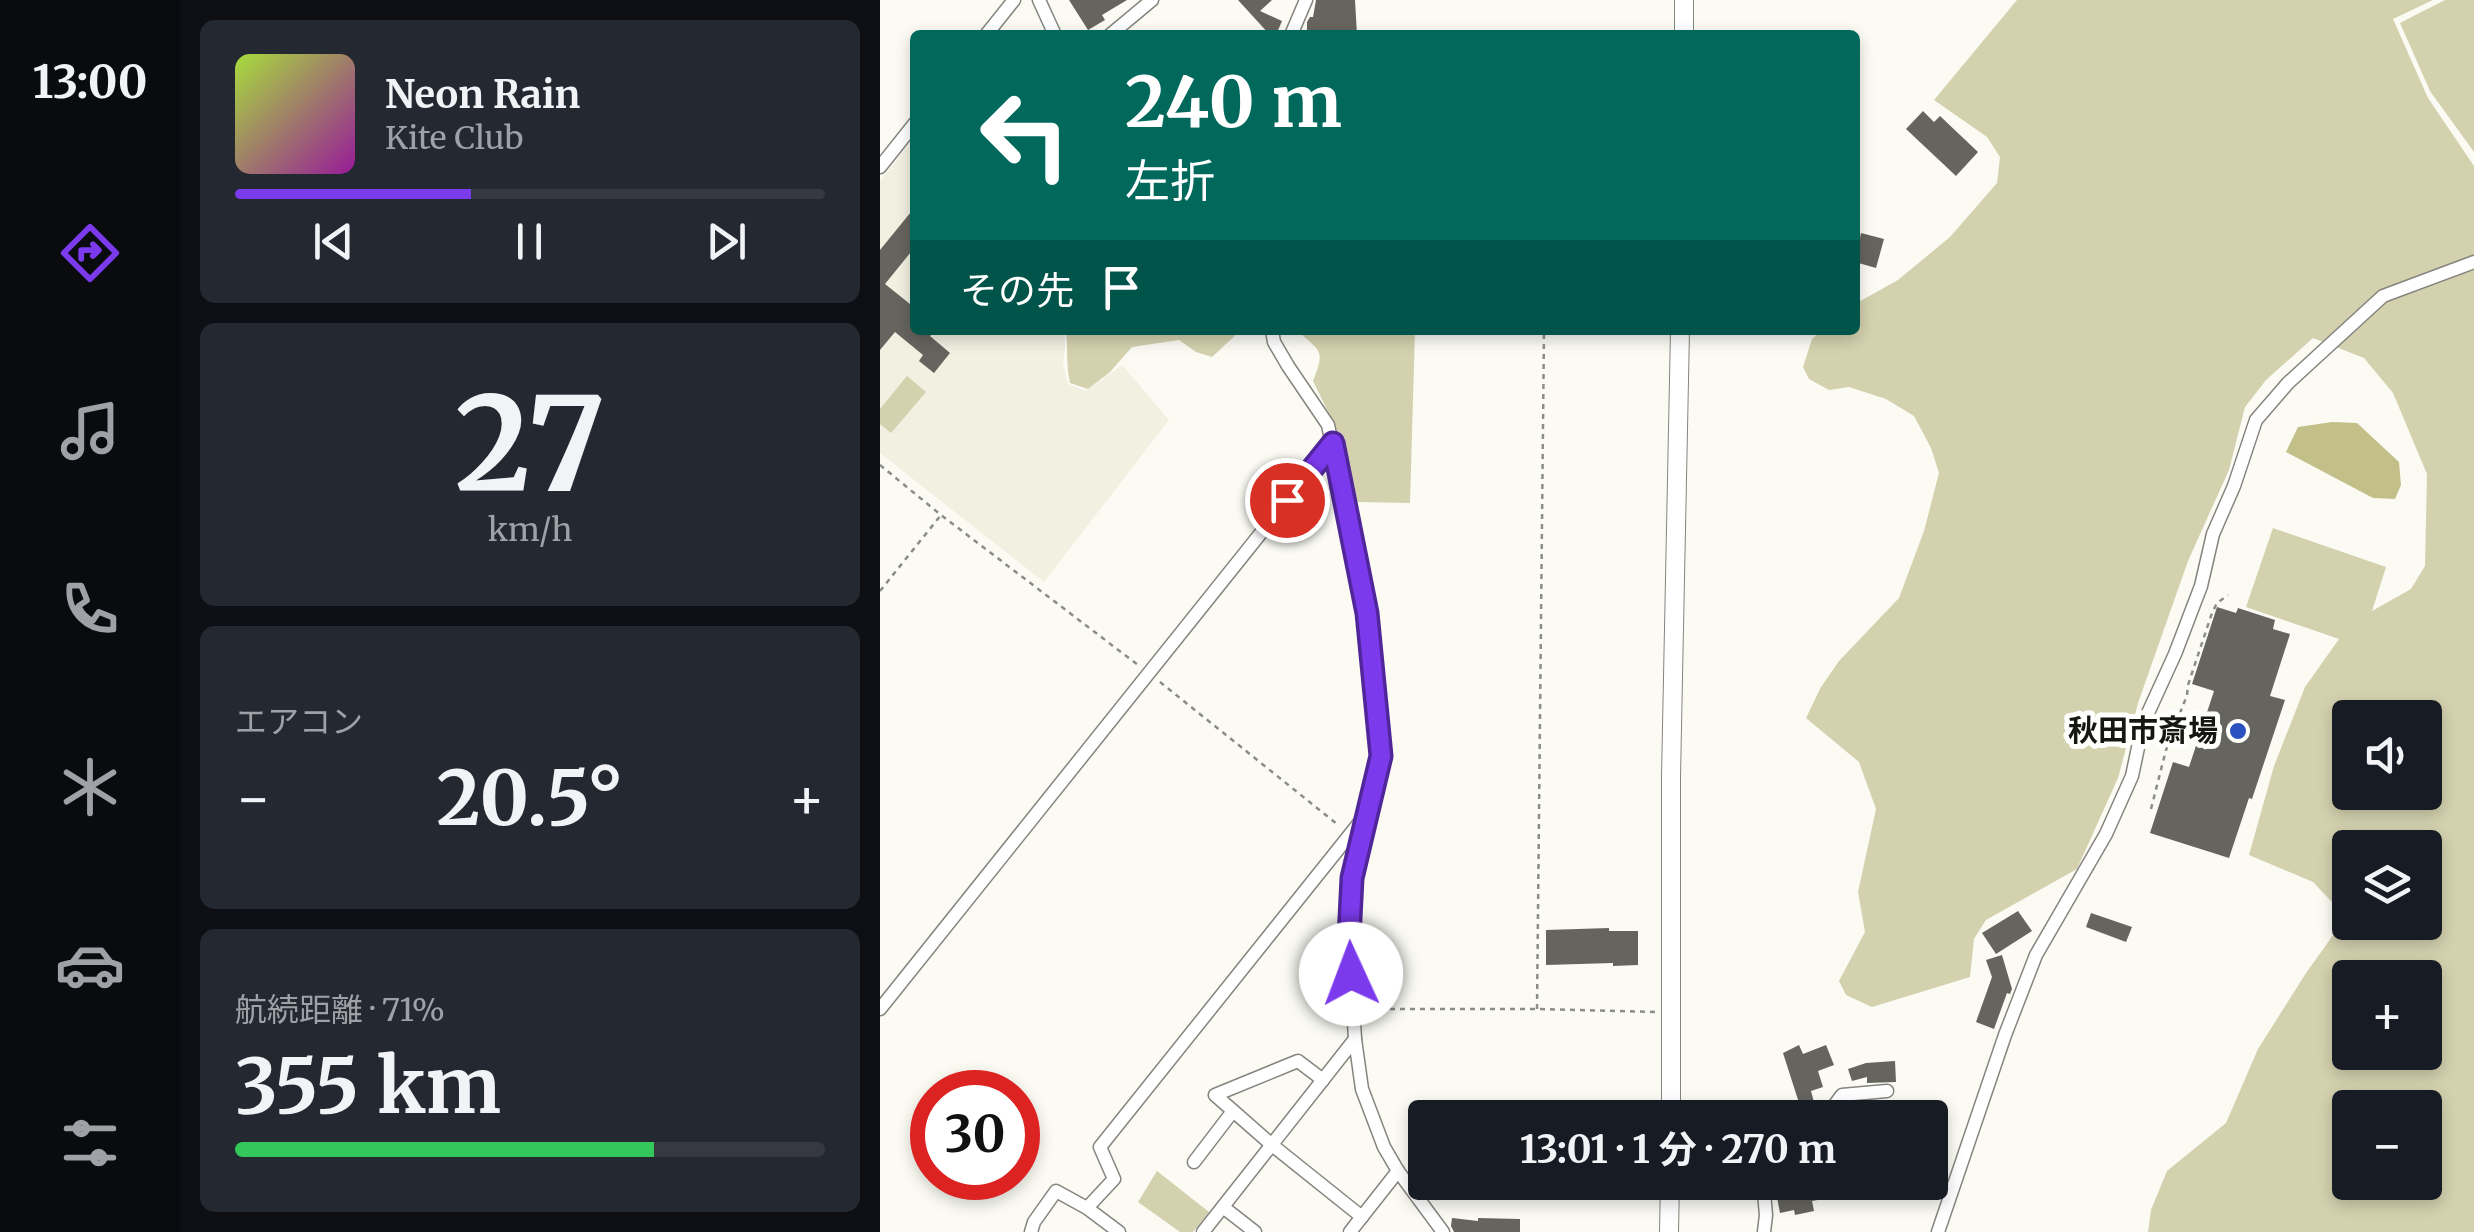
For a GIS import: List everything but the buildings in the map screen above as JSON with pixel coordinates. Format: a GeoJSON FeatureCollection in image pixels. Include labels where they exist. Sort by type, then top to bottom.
{"type":"FeatureCollection","features":[{"type":"Feature","properties":{"kind":"street"},"geometry":{"type":"LineString","coordinates":[[990,30],[1014,0]]}},
{"type":"Feature","properties":{"kind":"street"},"geometry":{"type":"LineString","coordinates":[[1040,0],[1053,30]]}},
{"type":"Feature","properties":{"kind":"street"},"geometry":{"type":"LineString","coordinates":[[1116,30],[1152,0]]}},
{"type":"Feature","properties":{"kind":"street"},"geometry":{"type":"LineString","coordinates":[[1292,30],[1306,0]]}},
{"type":"Feature","properties":{"kind":"street"},"geometry":{"type":"LineString","coordinates":[[1684,0],[1684,30]]}},
{"type":"Feature","properties":{"kind":"street"},"geometry":{"type":"LineString","coordinates":[[880,167],[910,130]]}},
{"type":"Feature","properties":{"kind":"street"},"geometry":{"type":"LineString","coordinates":[[1938,1232],[2036,955],[2106,834],[2132,776],[2143,724],[2201,586],[2212,534],[2234,486],[2256,420],[2288,382],[2382,296],[2474,262]]}},
{"type":"Feature","properties":{"kind":"street"},"geometry":{"type":"LineString","coordinates":[[1273,335],[1288,366],[1328,425],[1367,613],[1381,756],[1352,878],[1349,938],[1362,1089],[1384,1148],[1443,1232]]}},
{"type":"Feature","properties":{"kind":"street"},"geometry":{"type":"LineString","coordinates":[[1670,1100],[1671,776],[1680,335]]}},
{"type":"Feature","properties":{"kind":"street"},"geometry":{"type":"LineString","coordinates":[[880,1010],[1333,443]]}},
{"type":"Feature","properties":{"kind":"street"},"geometry":{"type":"LineString","coordinates":[[1087,1208],[1114,1179],[1100,1146],[1365,815]]}},
{"type":"Feature","properties":{"kind":"street"},"geometry":{"type":"LineString","coordinates":[[1203,1232],[1355,1039]]}},
{"type":"Feature","properties":{"kind":"street"},"geometry":{"type":"LineString","coordinates":[[1323,1080],[1298,1061],[1215,1096],[1362,1217]]}},
{"type":"Feature","properties":{"kind":"street"},"geometry":{"type":"LineString","coordinates":[[1838,1100],[1842,1095],[1888,1092]]}},
{"type":"Feature","properties":{"kind":"street"},"geometry":{"type":"LineString","coordinates":[[1194,1162],[1233,1110]]}},
{"type":"Feature","properties":{"kind":"street"},"geometry":{"type":"LineString","coordinates":[[1350,1232],[1398,1171]]}},
{"type":"Feature","properties":{"kind":"street"},"geometry":{"type":"LineString","coordinates":[[1030,1232],[1056,1191],[1119,1232]]}},
{"type":"Feature","properties":{"kind":"street"},"geometry":{"type":"LineString","coordinates":[[1670,1200],[1670,1232]]}},
{"type":"Feature","properties":{"kind":"street"},"geometry":{"type":"LineString","coordinates":[[1764,1232],[1765,1200]]}},
{"type":"Feature","properties":{"kind":"street"},"geometry":{"type":"LineString","coordinates":[[1223,1207],[1255,1232]]}},
{"type":"Feature","properties":{"kind":"path"},"geometry":{"type":"LineString","coordinates":[[1537,1008],[1544,335]]}},
{"type":"Feature","properties":{"kind":"path"},"geometry":{"type":"LineString","coordinates":[[880,465],[1350,834]]}},
{"type":"Feature","properties":{"kind":"path"},"geometry":{"type":"LineString","coordinates":[[880,591],[940,515]]}},
{"type":"Feature","properties":{"kind":"path"},"geometry":{"type":"LineString","coordinates":[[2151,809],[2166,750],[2212,612],[2217,602],[2228,595]]}},
{"type":"Feature","properties":{"kind":"path"},"geometry":{"type":"LineString","coordinates":[[1353,1009],[1672,1012]]}},
{"type":"Feature","properties":{"kind":"shaded area"},"geometry":{"type":"Polygon","coordinates":[[[2017,0],[2433,0],[2393,19],[2428,98],[2474,166],[2474,1232],[2148,1232],[2151,1210],[2167,1171],[2226,1123],[2258,1049],[2332,937],[2332,940],[2442,940],[2442,830],[2332,830],[2332,902],[2313,882],[2249,855],[2274,766],[2305,687],[2339,639],[2246,607],[2273,528],[2386,567],[2372,611],[2411,589],[2425,566],[2427,474],[2393,393],[2364,358],[2313,338],[2266,380],[2245,407],[2229,470],[2188,561],[2138,703],[2118,778],[2077,869],[1986,920],[1974,939],[1970,977],[1872,1007],[1846,995],[1839,981],[1865,932],[1858,892],[1876,809],[1859,762],[1806,718],[1839,661],[1899,598],[1924,531],[1939,473],[1914,416],[1886,399],[1849,387],[1829,390],[1809,379],[1803,367],[1816,335],[1860,335],[1860,301],[1898,280],[1950,237],[1997,183],[2000,157],[1987,137],[1934,100],[2017,0]]]}},
{"type":"Feature","properties":{"kind":"shaded area"},"geometry":{"type":"Polygon","coordinates":[[[2445,0],[2474,0],[2474,152],[2430,91],[2400,23],[2445,0]]]}},
{"type":"Feature","properties":{"kind":"shaded area"},"geometry":{"type":"Polygon","coordinates":[[[910,143],[910,335],[1064,335],[1063,364],[1068,384],[1086,391],[1122,365],[1169,420],[1044,582],[880,453],[880,181],[910,143]]]}},
{"type":"Feature","properties":{"kind":"shaded area"},"geometry":{"type":"Polygon","coordinates":[[[1066,335],[1236,335],[1212,357],[1179,340],[1132,347],[1088,389],[1070,383],[1066,335]]]}},
{"type":"Feature","properties":{"kind":"shaded area"},"geometry":{"type":"Polygon","coordinates":[[[1303,335],[1415,335],[1410,503],[1358,502],[1353,496],[1334,424],[1313,381],[1320,357],[1316,347],[1303,335]]]}},
{"type":"Feature","properties":{"kind":"shaded area"},"geometry":{"type":"Polygon","coordinates":[[[907,376],[926,392],[891,433],[880,424],[880,409],[907,376]]]}},
{"type":"Feature","properties":{"kind":"shaded area"},"geometry":{"type":"Polygon","coordinates":[[[2357,423],[2399,462],[2401,485],[2395,499],[2373,498],[2286,452],[2298,427],[2357,423]]]}},
{"type":"Feature","properties":{"kind":"shaded area"},"geometry":{"type":"Polygon","coordinates":[[[1157,1171],[1209,1212],[1193,1232],[1180,1232],[1138,1202],[1157,1171]]]}},
{"type":"Feature","properties":{"kind":"place","name":"秋田市斎場"},"geometry":{"type":"Point","coordinates":[2238,731]}},
{"type":"Feature","properties":{"kind":"route"},"geometry":{"type":"LineString","coordinates":[[1287,500],[1333,443],[1367,613],[1381,756],[1352,878],[1351,974]]}}]}
